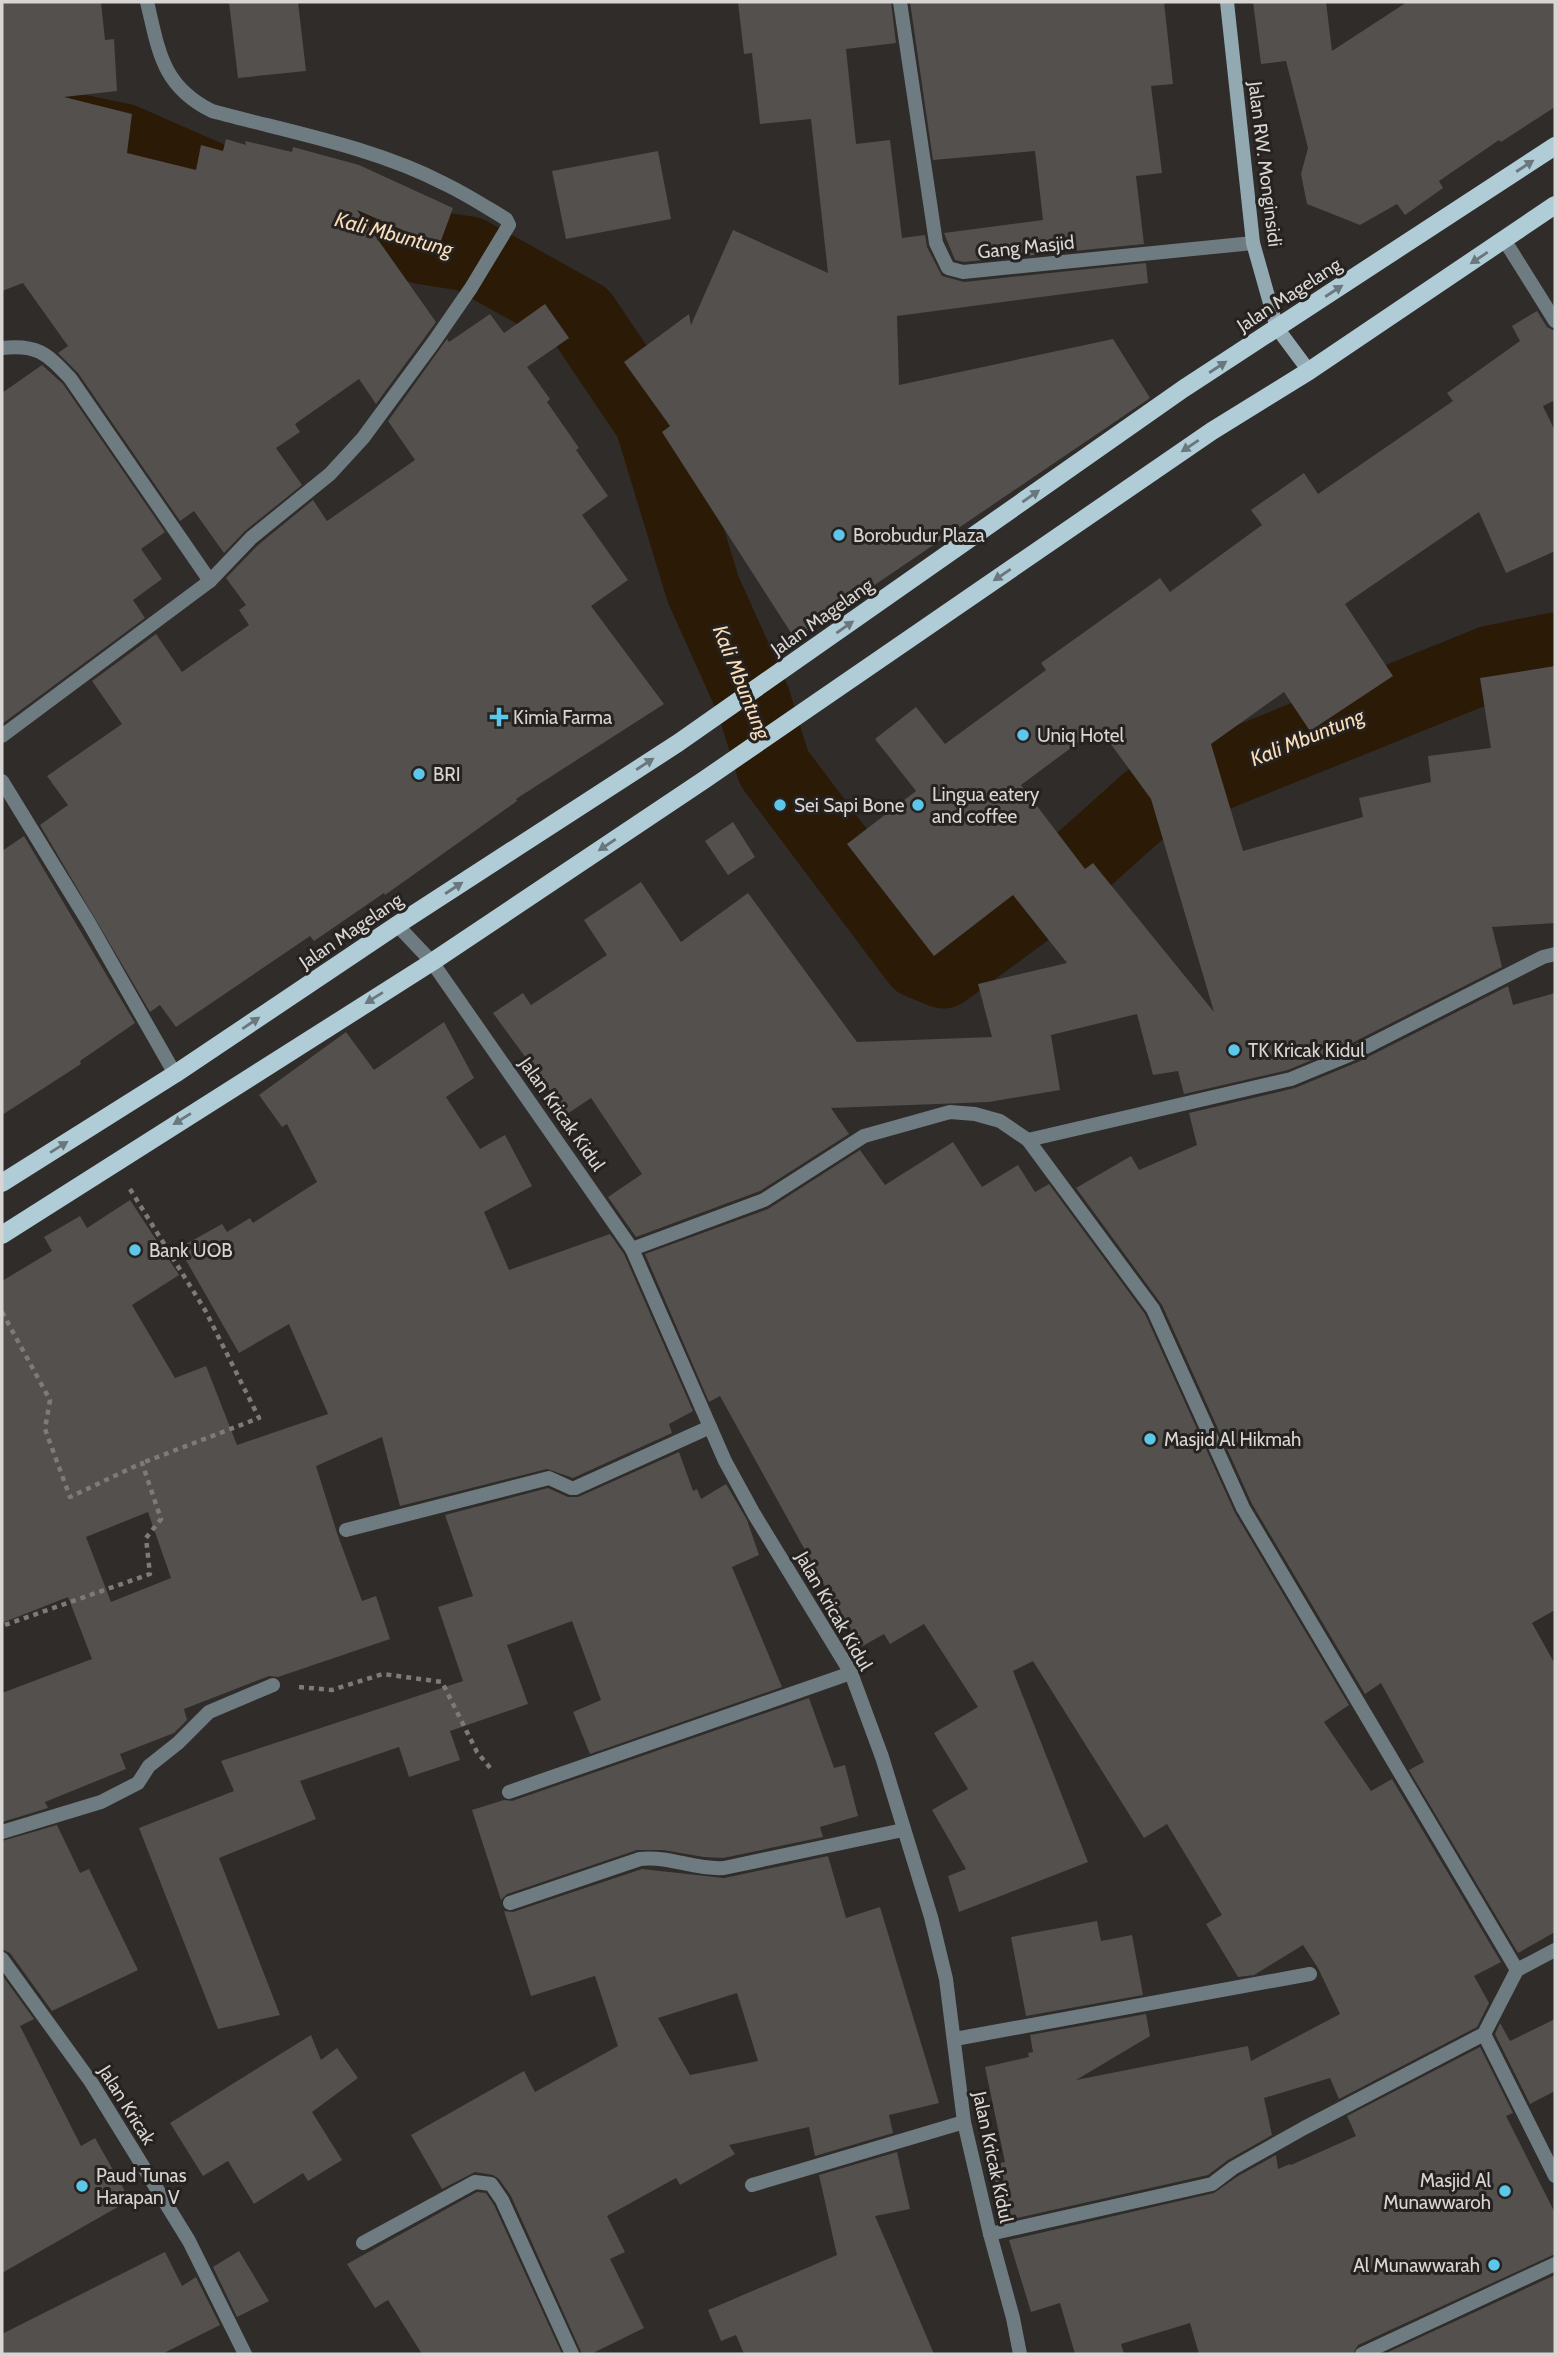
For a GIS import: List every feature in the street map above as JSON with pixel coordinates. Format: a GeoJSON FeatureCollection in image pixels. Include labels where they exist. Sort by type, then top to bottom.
{"type":"FeatureCollection","features":[{"type":"Feature","properties":{"kind":"main road","name":"Jalan RW. Monginsidi"},"geometry":{"type":"LineString","coordinates":[[1227,2],[1253,243],[1277,328]]}},
{"type":"Feature","properties":{"kind":"main road","name":"Jalan Magelang"},"geometry":{"type":"LineString","coordinates":[[2,1183],[175,1074],[397,925],[678,743],[1165,402],[1555,146]]}},
{"type":"Feature","properties":{"kind":"main road"},"geometry":{"type":"LineString","coordinates":[[2,1235],[432,962],[704,780],[1212,431],[1310,371],[1555,205]]}},
{"type":"Feature","properties":{"kind":"main road"},"geometry":{"type":"LineString","coordinates":[[1277,328],[1310,371]]}},
{"type":"Feature","properties":{"kind":"street"},"geometry":{"type":"LineString","coordinates":[[2,737],[210,581],[251,538],[330,474],[363,438],[471,288],[509,225],[508,220],[444,183],[350,147],[212,111],[198,103],[179,89],[167,69],[158,47],[147,2]]}},
{"type":"Feature","properties":{"kind":"street","name":"Gang Masjid"},"geometry":{"type":"LineString","coordinates":[[900,2],[936,243],[948,268],[963,272],[1253,243]]}},
{"type":"Feature","properties":{"kind":"street"},"geometry":{"type":"LineString","coordinates":[[1505,241],[1555,321]]}},
{"type":"Feature","properties":{"kind":"street"},"geometry":{"type":"LineString","coordinates":[[2,348],[20,346],[47,354],[70,378],[210,581]]}},
{"type":"Feature","properties":{"kind":"street"},"geometry":{"type":"LineString","coordinates":[[2,782],[89,923],[175,1074]]}},
{"type":"Feature","properties":{"kind":"street","name":"Jalan Kricak Kidul"},"geometry":{"type":"LineString","coordinates":[[397,925],[432,962],[632,1249],[710,1427],[754,1514],[851,1673],[882,1757],[931,1917],[946,1979],[964,2122],[1020,2354]]}},
{"type":"Feature","properties":{"kind":"street"},"geometry":{"type":"LineString","coordinates":[[1028,1140],[1291,1079],[1354,1053],[1543,957],[1555,954]]}},
{"type":"Feature","properties":{"kind":"street"},"geometry":{"type":"LineString","coordinates":[[632,1249],[764,1200],[864,1136],[950,1112],[975,1114],[1000,1121],[1028,1140],[1153,1309],[1243,1508],[1517,1970]]}},
{"type":"Feature","properties":{"kind":"street"},"geometry":{"type":"LineString","coordinates":[[346,1530],[549,1478],[575,1488],[710,1427]]}},
{"type":"Feature","properties":{"kind":"street"},"geometry":{"type":"LineString","coordinates":[[509,1792],[851,1673]]}},
{"type":"Feature","properties":{"kind":"street"},"geometry":{"type":"LineString","coordinates":[[2,1832],[101,1802],[138,1783],[149,1766],[178,1743],[209,1712],[273,1685]]}},
{"type":"Feature","properties":{"kind":"street"},"geometry":{"type":"LineString","coordinates":[[510,1903],[640,1859],[659,1857],[706,1869],[724,1868],[903,1830]]}},
{"type":"Feature","properties":{"kind":"street"},"geometry":{"type":"LineString","coordinates":[[990,2234],[1212,2184],[1233,2168],[1304,2128],[1484,2034],[1517,1970],[1555,1950]]}},
{"type":"Feature","properties":{"kind":"street","name":"Jalan Kricak"},"geometry":{"type":"LineString","coordinates":[[2,1959],[91,2082],[168,2207],[210,2280],[245,2354]]}},
{"type":"Feature","properties":{"kind":"street"},"geometry":{"type":"LineString","coordinates":[[955,2039],[1310,1974]]}},
{"type":"Feature","properties":{"kind":"street"},"geometry":{"type":"LineString","coordinates":[[1484,2034],[1555,2176]]}},
{"type":"Feature","properties":{"kind":"street"},"geometry":{"type":"LineString","coordinates":[[752,2185],[964,2122]]}},
{"type":"Feature","properties":{"kind":"street"},"geometry":{"type":"LineString","coordinates":[[363,2243],[475,2182],[491,2183],[502,2200],[572,2354]]}},
{"type":"Feature","properties":{"kind":"street"},"geometry":{"type":"LineString","coordinates":[[1362,2354],[1555,2264]]}},
{"type":"Feature","properties":{"kind":"path"},"geometry":{"type":"LineString","coordinates":[[2,1312],[50,1399],[45,1429],[70,1497],[142,1463],[259,1418],[205,1310],[114,1162]]}},
{"type":"Feature","properties":{"kind":"path"},"geometry":{"type":"LineString","coordinates":[[2,1626],[150,1574],[146,1538],[161,1519],[142,1463]]}},
{"type":"Feature","properties":{"kind":"path"},"geometry":{"type":"LineString","coordinates":[[273,1685],[332,1690],[383,1674],[442,1682],[477,1752],[509,1792]]}},
{"type":"Feature","properties":{"kind":"building"},"geometry":{"type":"Polygon","coordinates":[[[2,2],[101,2],[105,40],[114,39],[117,91],[64,97],[132,114],[127,153],[196,170],[201,145],[223,151],[226,139],[292,152],[293,147],[359,165],[453,208],[439,246],[357,210],[436,322],[376,404],[359,379],[295,424],[300,432],[276,448],[302,485],[245,531],[224,553],[194,511],[180,521],[78,373],[58,353],[68,346],[23,283],[2,291],[2,2]]]}},
{"type":"Feature","properties":{"kind":"building"},"geometry":{"type":"Polygon","coordinates":[[[229,2],[298,2],[306,71],[238,78],[229,2]]]}},
{"type":"Feature","properties":{"kind":"building"},"geometry":{"type":"Polygon","coordinates":[[[738,2],[891,2],[896,43],[846,49],[856,144],[890,140],[902,238],[925,235],[927,247],[942,276],[964,282],[1146,263],[1148,283],[897,316],[899,385],[1113,339],[1150,398],[795,639],[662,432],[670,426],[624,362],[689,314],[691,325],[733,230],[828,273],[811,119],[760,124],[752,53],[744,54],[738,2]]]}},
{"type":"Feature","properties":{"kind":"building"},"geometry":{"type":"Polygon","coordinates":[[[910,2],[1164,2],[1173,84],[1151,86],[1162,173],[1136,176],[1144,244],[964,262],[955,260],[944,233],[1043,220],[1035,151],[933,160],[910,2]]]}},
{"type":"Feature","properties":{"kind":"building"},"geometry":{"type":"Polygon","coordinates":[[[1253,2],[1326,2],[1332,51],[1407,2],[1555,2],[1555,107],[1501,142],[1499,140],[1439,181],[1443,188],[1405,215],[1397,204],[1360,225],[1307,204],[1301,174],[1308,148],[1286,61],[1261,64],[1253,2]]]}},
{"type":"Feature","properties":{"kind":"building"},"geometry":{"type":"Polygon","coordinates":[[[658,151],[671,219],[566,239],[552,171],[658,151]]]}},
{"type":"Feature","properties":{"kind":"building"},"geometry":{"type":"Polygon","coordinates":[[[545,304],[569,338],[527,367],[579,448],[576,450],[608,496],[582,515],[628,580],[591,606],[664,704],[516,799],[517,801],[385,895],[384,893],[314,941],[310,936],[176,1027],[160,1005],[150,1012],[40,825],[68,805],[47,776],[122,724],[92,681],[156,634],[182,672],[249,625],[239,610],[246,605],[226,578],[258,545],[313,500],[327,521],[415,460],[388,421],[447,339],[449,342],[490,314],[504,333],[545,304]]]}},
{"type":"Feature","properties":{"kind":"building"},"geometry":{"type":"Polygon","coordinates":[[[1537,311],[1547,327],[1555,331],[1555,406],[1553,401],[1543,406],[1555,431],[1555,551],[1506,573],[1479,512],[1345,604],[1393,676],[1310,731],[1284,692],[1211,744],[1243,851],[1363,817],[1359,798],[1431,782],[1428,756],[1491,748],[1480,678],[1555,666],[1555,923],[1492,927],[1502,967],[1350,1044],[1288,1070],[1184,1094],[1178,1071],[1153,1075],[1137,1014],[1051,1035],[1060,1090],[989,1102],[831,1108],[849,1134],[760,1191],[636,1237],[608,1197],[642,1174],[591,1098],[567,1114],[493,1013],[523,993],[531,1005],[607,955],[584,920],[641,882],[681,942],[748,893],[857,1042],[992,1037],[978,984],[1067,963],[1013,895],[934,956],[847,844],[916,791],[875,739],[916,707],[945,744],[1046,670],[1041,663],[1160,578],[1170,592],[1262,525],[1251,510],[1304,473],[1318,494],[1453,401],[1447,393],[1520,341],[1512,326],[1537,311]],[[1102,732],[1094,738],[1091,733],[1021,785],[1085,869],[1093,863],[1214,1012],[1151,799],[1102,732]]]}},
{"type":"Feature","properties":{"kind":"building"},"geometry":{"type":"Polygon","coordinates":[[[42,365],[63,384],[165,532],[141,549],[162,579],[133,600],[145,618],[2,724],[2,393],[42,365]]]}},
{"type":"Feature","properties":{"kind":"building"},"geometry":{"type":"Polygon","coordinates":[[[733,822],[755,857],[728,875],[705,841],[733,822]]]}},
{"type":"Feature","properties":{"kind":"building"},"geometry":{"type":"Polygon","coordinates":[[[24,836],[135,1023],[80,1061],[81,1064],[2,1115],[2,851],[24,836]]]}},
{"type":"Feature","properties":{"kind":"building"},"geometry":{"type":"Polygon","coordinates":[[[1508,986],[1513,1005],[1555,993],[1555,1610],[1532,1623],[1555,1664],[1555,1932],[1518,1953],[1409,1770],[1424,1762],[1381,1683],[1365,1694],[1252,1504],[1162,1305],[1076,1188],[1131,1156],[1139,1170],[1197,1145],[1189,1113],[1295,1088],[1358,1062],[1508,986]]]}},
{"type":"Feature","properties":{"kind":"building"},"geometry":{"type":"Polygon","coordinates":[[[444,1022],[474,1078],[446,1097],[480,1149],[505,1135],[532,1186],[484,1212],[509,1270],[610,1234],[624,1254],[693,1411],[669,1424],[672,1433],[573,1478],[547,1469],[400,1506],[382,1437],[316,1466],[362,1601],[376,1596],[390,1639],[278,1677],[269,1676],[184,1709],[187,1720],[174,1733],[120,1754],[126,1769],[45,1802],[48,1808],[2,1822],[2,1693],[92,1659],[68,1597],[2,1623],[2,1281],[52,1251],[44,1237],[80,1216],[87,1228],[130,1200],[179,1275],[132,1305],[175,1378],[206,1366],[237,1445],[328,1414],[289,1324],[239,1353],[179,1248],[222,1224],[227,1232],[250,1218],[253,1223],[317,1182],[287,1124],[282,1127],[259,1095],[346,1032],[374,1070],[444,1022]],[[148,1512],[86,1537],[111,1602],[171,1578],[148,1512]]]}},
{"type":"Feature","properties":{"kind":"building"},"geometry":{"type":"Polygon","coordinates":[[[953,1142],[982,1187],[1018,1165],[1035,1192],[1049,1184],[1145,1314],[1235,1513],[1349,1705],[1324,1722],[1371,1791],[1392,1779],[1501,1962],[1474,1976],[1489,2003],[1477,2027],[1339,2099],[1330,2078],[1264,2098],[1272,2135],[1228,2160],[1208,2175],[1004,2221],[992,2165],[1005,2162],[985,2067],[1029,2057],[1028,2053],[1033,2052],[1030,2035],[1146,2014],[1150,2036],[1076,2080],[1248,2046],[1251,2061],[1340,2014],[1318,1968],[1303,1945],[1254,1975],[1238,1977],[1206,1924],[1222,1915],[1167,1824],[1144,1838],[1033,1661],[1013,1671],[1088,1862],[959,1912],[948,1876],[966,1869],[932,1810],[968,1789],[934,1733],[978,1707],[924,1624],[890,1644],[884,1634],[859,1648],[720,1396],[709,1402],[645,1254],[768,1209],[860,1150],[885,1185],[953,1142]]]}},
{"type":"Feature","properties":{"kind":"building"},"geometry":{"type":"Polygon","coordinates":[[[679,1452],[693,1491],[697,1489],[701,1499],[726,1484],[747,1520],[759,1555],[732,1567],[782,1687],[590,1754],[573,1712],[601,1700],[572,1621],[507,1645],[528,1704],[450,1731],[460,1760],[409,1777],[399,1747],[300,1781],[316,1819],[219,1858],[280,2015],[218,2029],[139,1828],[234,1791],[221,1761],[463,1681],[438,1607],[473,1596],[445,1515],[548,1488],[568,1497],[578,1497],[679,1452]]]}},
{"type":"Feature","properties":{"kind":"building"},"geometry":{"type":"Polygon","coordinates":[[[809,1698],[834,1768],[845,1765],[858,1816],[820,1827],[823,1837],[723,1858],[663,1850],[637,1850],[507,1894],[501,1900],[472,1810],[504,1800],[512,1801],[809,1698]]]}},
{"type":"Feature","properties":{"kind":"building"},"geometry":{"type":"Polygon","coordinates":[[[57,1825],[80,1873],[89,1869],[138,1970],[52,2011],[10,1953],[2,1949],[2,1841],[57,1825]]]}},
{"type":"Feature","properties":{"kind":"building"},"geometry":{"type":"Polygon","coordinates":[[[828,1856],[846,1918],[880,1907],[939,2103],[889,2115],[893,2133],[815,2156],[809,2127],[729,2145],[735,2154],[680,2185],[676,2178],[607,2216],[625,2252],[610,2259],[644,2328],[591,2354],[582,2354],[511,2196],[499,2179],[493,2175],[475,2172],[442,2189],[411,2135],[524,2071],[535,2092],[618,2046],[595,1976],[531,1996],[504,1911],[513,1912],[642,1869],[724,1878],[828,1856]],[[737,1993],[658,2018],[690,2075],[758,2061],[737,1993]]]}},
{"type":"Feature","properties":{"kind":"building"},"geometry":{"type":"Polygon","coordinates":[[[1097,1921],[1101,1941],[1132,1935],[1143,1995],[1026,2016],[1011,1937],[1097,1921]]]}},
{"type":"Feature","properties":{"kind":"building"},"geometry":{"type":"Polygon","coordinates":[[[2,1975],[34,2019],[20,2026],[81,2146],[95,2138],[130,2200],[2,2273],[2,1975]]]}},
{"type":"Feature","properties":{"kind":"building"},"geometry":{"type":"Polygon","coordinates":[[[1555,2019],[1555,2091],[1530,2104],[1495,2034],[1500,2023],[1510,2041],[1555,2019]]]}},
{"type":"Feature","properties":{"kind":"building"},"geometry":{"type":"Polygon","coordinates":[[[311,2035],[321,2060],[337,2048],[358,2078],[312,2112],[342,2160],[308,2181],[303,2173],[254,2204],[228,2161],[203,2176],[170,2123],[311,2035]]]}},
{"type":"Feature","properties":{"kind":"building"},"geometry":{"type":"Polygon","coordinates":[[[1480,2047],[1513,2113],[1506,2116],[1555,2213],[1555,2254],[1358,2345],[1353,2354],[1199,2354],[1190,2323],[1121,2344],[1124,2354],[1075,2354],[1060,2303],[1031,2312],[1009,2240],[1214,2193],[1276,2155],[1278,2169],[1291,2165],[1356,2136],[1347,2116],[1480,2047]]]}},
{"type":"Feature","properties":{"kind":"building"},"geometry":{"type":"Polygon","coordinates":[[[897,2152],[910,2209],[875,2216],[934,2354],[744,2354],[736,2335],[721,2341],[708,2310],[837,2255],[819,2175],[897,2152]]]}},
{"type":"Feature","properties":{"kind":"building"},"geometry":{"type":"Polygon","coordinates":[[[477,2192],[486,2193],[494,2205],[562,2354],[422,2354],[388,2300],[375,2308],[347,2264],[477,2192]]]}},
{"type":"Feature","properties":{"kind":"building"},"geometry":{"type":"Polygon","coordinates":[[[239,2251],[269,2301],[237,2317],[213,2267],[239,2251]]]}},
{"type":"Feature","properties":{"kind":"building"},"geometry":{"type":"Polygon","coordinates":[[[165,2252],[182,2286],[196,2277],[220,2325],[162,2354],[2,2354],[2,2334],[165,2252]]]}},
{"type":"Feature","properties":{"kind":"building"},"geometry":{"type":"Polygon","coordinates":[[[1555,2275],[1555,2354],[1384,2354],[1555,2275]]]}},
{"type":"Feature","properties":{"kind":"waterway","name":"Kali Mbuntung"},"geometry":{"type":"LineString","coordinates":[[2,116],[123,141],[214,181],[424,247],[469,254],[582,317],[652,421],[703,589],[753,700],[774,768],[919,961],[943,971],[1034,904],[1149,801],[1491,663],[1555,650]]}},
{"type":"Feature","properties":{"kind":"place","name":"Borobudur Plaza"},"geometry":{"type":"Point","coordinates":[839,535]}},
{"type":"Feature","properties":{"kind":"place","name":"Kimia Farma"},"geometry":{"type":"Point","coordinates":[499,717]}},
{"type":"Feature","properties":{"kind":"place","name":"Uniq Hotel"},"geometry":{"type":"Point","coordinates":[1023,735]}},
{"type":"Feature","properties":{"kind":"place","name":"BRI"},"geometry":{"type":"Point","coordinates":[419,774]}},
{"type":"Feature","properties":{"kind":"place","name":"Sei Sapi Bone"},"geometry":{"type":"Point","coordinates":[780,805]}},
{"type":"Feature","properties":{"kind":"place","name":"Lingua eatery and coffee"},"geometry":{"type":"Point","coordinates":[918,805]}},
{"type":"Feature","properties":{"kind":"place","name":"TK Kricak Kidul"},"geometry":{"type":"Point","coordinates":[1234,1050]}},
{"type":"Feature","properties":{"kind":"place","name":"Bank UOB"},"geometry":{"type":"Point","coordinates":[135,1250]}},
{"type":"Feature","properties":{"kind":"place","name":"Masjid Al Hikmah"},"geometry":{"type":"Point","coordinates":[1150,1439]}},
{"type":"Feature","properties":{"kind":"place","name":"Paud Tunas Harapan V"},"geometry":{"type":"Point","coordinates":[82,2186]}},
{"type":"Feature","properties":{"kind":"place","name":"Masjid Al Munawwaroh"},"geometry":{"type":"Point","coordinates":[1505,2191]}},
{"type":"Feature","properties":{"kind":"place","name":"Al Munawwarah"},"geometry":{"type":"Point","coordinates":[1494,2265]}}]}
